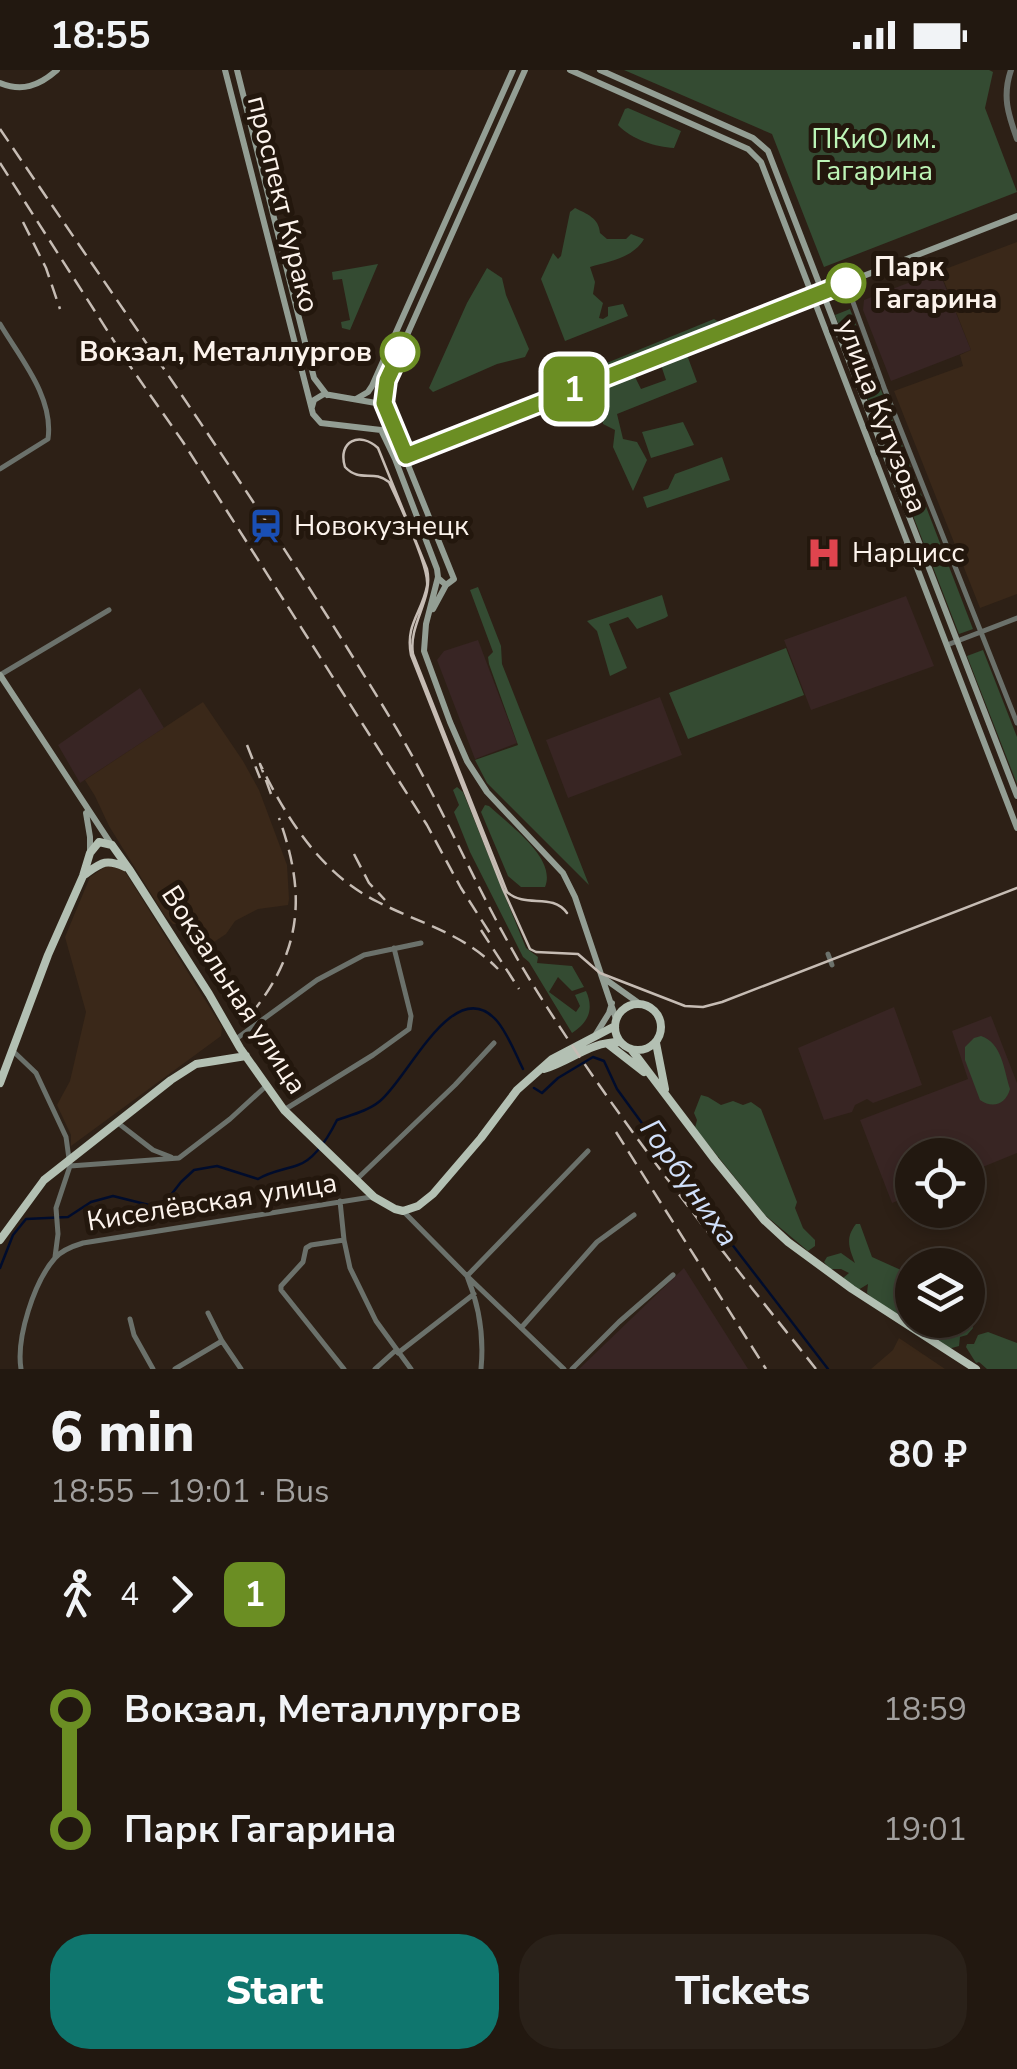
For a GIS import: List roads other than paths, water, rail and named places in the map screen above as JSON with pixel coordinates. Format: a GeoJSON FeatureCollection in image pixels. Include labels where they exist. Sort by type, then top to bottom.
{"type":"FeatureCollection","features":[{"type":"Feature","properties":{"kind":"main road"},"geometry":{"type":"LineString","coordinates":[[0,83],[28,88],[57,70]]}},
{"type":"Feature","properties":{"kind":"main road","name":"проспект Курако"},"geometry":{"type":"LineString","coordinates":[[226,70],[312,407]]}},
{"type":"Feature","properties":{"kind":"main road","name":"проспект Курако"},"geometry":{"type":"LineString","coordinates":[[238,70],[314,378],[327,395]]}},
{"type":"Feature","properties":{"kind":"main road"},"geometry":{"type":"LineString","coordinates":[[356,399],[372,386],[513,70]]}},
{"type":"Feature","properties":{"kind":"main road"},"geometry":{"type":"LineString","coordinates":[[381,430],[387,423],[387,380],[524,70]]}},
{"type":"Feature","properties":{"kind":"main road","name":"улица Кутузова"},"geometry":{"type":"LineString","coordinates":[[570,70],[748,149],[761,162],[1017,828]]}},
{"type":"Feature","properties":{"kind":"main road","name":"улица Кутузова"},"geometry":{"type":"LineString","coordinates":[[600,70],[766,147],[1017,796]]}},
{"type":"Feature","properties":{"kind":"main road"},"geometry":{"type":"LineString","coordinates":[[395,460],[1017,216]]}},
{"type":"Feature","properties":{"kind":"main road"},"geometry":{"type":"LineString","coordinates":[[381,430],[321,422],[312,407],[319,396],[327,395],[356,399],[386,410],[453,575],[426,624]]}},
{"type":"Feature","properties":{"kind":"main road"},"geometry":{"type":"LineString","coordinates":[[381,430],[438,577],[424,637],[426,661],[467,760],[486,792],[559,867],[575,898],[612,1002],[620,1042]]}},
{"type":"Feature","properties":{"kind":"main road"},"geometry":{"type":"LineString","coordinates":[[438,577],[450,583]]}},
{"type":"Feature","properties":{"kind":"main road","name":"Вокзальная улица"},"geometry":{"type":"LineString","coordinates":[[0,675],[284,1110],[374,1197],[403,1211]]}},
{"type":"Feature","properties":{"kind":"main road"},"geometry":{"type":"LineString","coordinates":[[85,807],[90,853]]}},
{"type":"Feature","properties":{"kind":"main road"},"geometry":{"type":"LineString","coordinates":[[1,1079],[90,853],[99,842],[112,845]]}},
{"type":"Feature","properties":{"kind":"main road"},"geometry":{"type":"LineString","coordinates":[[82,876],[105,862],[129,869]]}},
{"type":"Feature","properties":{"kind":"main road"},"geometry":{"type":"LineString","coordinates":[[602,977],[651,1008],[659,1018],[661,1032],[656,1042],[644,1050],[631,1050]]}},
{"type":"Feature","properties":{"kind":"main road"},"geometry":{"type":"LineString","coordinates":[[596,1034],[612,1002]]}},
{"type":"Feature","properties":{"kind":"main road"},"geometry":{"type":"LineString","coordinates":[[403,1211],[418,1206],[433,1194],[517,1090],[552,1060],[616,1022],[626,1008],[640,1004]]}},
{"type":"Feature","properties":{"kind":"main road"},"geometry":{"type":"LineString","coordinates":[[604,1042],[658,1086]]}},
{"type":"Feature","properties":{"kind":"main road"},"geometry":{"type":"LineString","coordinates":[[540,1070],[594,1044],[620,1042],[631,1050],[764,1220],[852,1289],[976,1369]]}},
{"type":"Feature","properties":{"kind":"main road"},"geometry":{"type":"LineString","coordinates":[[656,1042],[663,1084],[671,1102]]}},
{"type":"Feature","properties":{"kind":"main road"},"geometry":{"type":"LineString","coordinates":[[0,1240],[44,1180],[171,1080],[196,1064],[246,1056]]}},
{"type":"Feature","properties":{"kind":"street"},"geometry":{"type":"LineString","coordinates":[[1011,70],[1006,107],[1017,139]]}},
{"type":"Feature","properties":{"kind":"street"},"geometry":{"type":"LineString","coordinates":[[846,283],[1017,723]]}},
{"type":"Feature","properties":{"kind":"street"},"geometry":{"type":"LineString","coordinates":[[0,324],[43,397],[48,416],[48,439],[0,469]]}},
{"type":"Feature","properties":{"kind":"street"},"geometry":{"type":"LineString","coordinates":[[0,675],[109,610]]}},
{"type":"Feature","properties":{"kind":"street"},"geometry":{"type":"LineString","coordinates":[[947,645],[1017,618]]}},
{"type":"Feature","properties":{"kind":"street"},"geometry":{"type":"LineString","coordinates":[[235,1040],[317,980],[364,956],[421,942]]}},
{"type":"Feature","properties":{"kind":"street"},"geometry":{"type":"LineString","coordinates":[[284,1110],[373,1056],[408,1029],[411,1016],[394,948]]}},
{"type":"Feature","properties":{"kind":"street"},"geometry":{"type":"LineString","coordinates":[[828,954],[832,964]]}},
{"type":"Feature","properties":{"kind":"street"},"geometry":{"type":"LineString","coordinates":[[356,1180],[494,1044]]}},
{"type":"Feature","properties":{"kind":"street"},"geometry":{"type":"LineString","coordinates":[[12,1052],[36,1073],[66,1137],[70,1162],[56,1208],[56,1257]]}},
{"type":"Feature","properties":{"kind":"street"},"geometry":{"type":"LineString","coordinates":[[70,1162],[179,1158],[266,1086]]}},
{"type":"Feature","properties":{"kind":"street"},"geometry":{"type":"LineString","coordinates":[[117,1122],[152,1150],[179,1158]]}},
{"type":"Feature","properties":{"kind":"street"},"geometry":{"type":"LineString","coordinates":[[480,1369],[483,1346],[467,1276],[588,1152]]}},
{"type":"Feature","properties":{"kind":"street","name":"Киселёвская улица"},"geometry":{"type":"LineString","coordinates":[[19,1368],[30,1304],[56,1257],[68,1248],[374,1197]]}},
{"type":"Feature","properties":{"kind":"street"},"geometry":{"type":"LineString","coordinates":[[340,1201],[350,1268],[369,1310],[411,1369]]}},
{"type":"Feature","properties":{"kind":"street","name":"Вокзальная улица"},"geometry":{"type":"LineString","coordinates":[[403,1211],[520,1328],[568,1369]]}},
{"type":"Feature","properties":{"kind":"street"},"geometry":{"type":"LineString","coordinates":[[520,1328],[597,1242],[634,1215]]}},
{"type":"Feature","properties":{"kind":"street"},"geometry":{"type":"LineString","coordinates":[[344,1240],[306,1248],[304,1262],[281,1286],[344,1369]]}},
{"type":"Feature","properties":{"kind":"street"},"geometry":{"type":"LineString","coordinates":[[568,1369],[673,1274]]}},
{"type":"Feature","properties":{"kind":"street"},"geometry":{"type":"LineString","coordinates":[[375,1369],[474,1294]]}},
{"type":"Feature","properties":{"kind":"street"},"geometry":{"type":"LineString","coordinates":[[208,1313],[242,1369]]}},
{"type":"Feature","properties":{"kind":"street"},"geometry":{"type":"LineString","coordinates":[[130,1319],[153,1369]]}},
{"type":"Feature","properties":{"kind":"street"},"geometry":{"type":"LineString","coordinates":[[175,1369],[222,1340]]}},
{"type":"Feature","properties":{"kind":"waterway","name":"Горбуниха"},"geometry":{"type":"LineString","coordinates":[[0,1268],[13,1235],[26,1219],[68,1217],[91,1202],[113,1196],[153,1206],[167,1200],[194,1170],[217,1166],[258,1179],[305,1162],[321,1146],[337,1120],[380,1101],[433,1034],[465,1010],[481,1009],[497,1021],[523,1069]]}},
{"type":"Feature","properties":{"kind":"waterway","name":"Горбуниха"},"geometry":{"type":"LineString","coordinates":[[534,1088],[542,1093],[558,1078],[593,1057],[604,1061],[617,1089],[828,1369]]}},
{"type":"Feature","properties":{"kind":"tram line"},"geometry":{"type":"LineString","coordinates":[[567,913],[554,903],[522,900],[507,892],[413,654],[414,632],[427,591],[428,580],[427,569],[378,448],[364,440],[352,441],[344,451],[345,467],[356,474],[377,476],[389,482],[419,550],[427,586],[412,627],[411,655],[530,949],[578,954],[600,973],[685,1006],[703,1007],[1017,888]]}},
{"type":"Feature","properties":{"kind":"railway"},"geometry":{"type":"LineString","coordinates":[[0,129],[346,645],[410,753],[512,948],[563,1031],[667,1179],[816,1369]]}},
{"type":"Feature","properties":{"kind":"railway"},"geometry":{"type":"LineString","coordinates":[[0,163],[427,825],[493,938]]}},
{"type":"Feature","properties":{"kind":"railway"},"geometry":{"type":"LineString","coordinates":[[23,222],[46,268],[60,309]]}},
{"type":"Feature","properties":{"kind":"railway"},"geometry":{"type":"LineString","coordinates":[[247,745],[260,778]]}},
{"type":"Feature","properties":{"kind":"railway"},"geometry":{"type":"LineString","coordinates":[[271,794],[260,764],[294,824],[339,876],[378,902],[471,946],[498,969]]}},
{"type":"Feature","properties":{"kind":"railway"},"geometry":{"type":"LineString","coordinates":[[251,1014],[281,967],[295,920],[293,871],[279,818]]}},
{"type":"Feature","properties":{"kind":"railway"},"geometry":{"type":"LineString","coordinates":[[354,854],[369,883],[385,900]]}},
{"type":"Feature","properties":{"kind":"railway"},"geometry":{"type":"LineString","coordinates":[[481,930],[519,989]]}},
{"type":"Feature","properties":{"kind":"railway"},"geometry":{"type":"LineString","coordinates":[[616,1132],[766,1369]]}},
{"type":"Feature","properties":{"kind":"place","name":"Парк Гагарина"},"geometry":{"type":"Point","coordinates":[846,283]}},
{"type":"Feature","properties":{"kind":"place","name":"Вокзал, Металлургов"},"geometry":{"type":"Point","coordinates":[400,352]}},
{"type":"Feature","properties":{"kind":"place","name":"Новокузнецк"},"geometry":{"type":"Point","coordinates":[266,526]}},
{"type":"Feature","properties":{"kind":"place","name":"Нарцисс"},"geometry":{"type":"Point","coordinates":[824,553]}},
{"type":"Feature","properties":{"kind":"park label","name":"ПКиО им. Гагарина"},"geometry":{"type":"Point","coordinates":[874,155]}}]}
